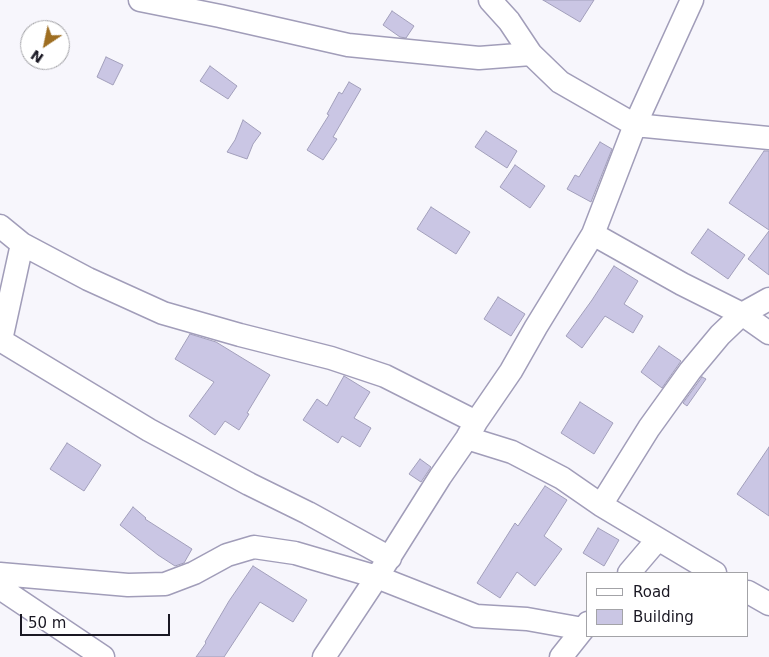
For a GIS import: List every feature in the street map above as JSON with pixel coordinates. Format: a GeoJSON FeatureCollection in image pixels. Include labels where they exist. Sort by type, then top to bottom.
{"type":"FeatureCollection","features":[{"type":"Feature","properties":{"kind":"street"},"geometry":{"type":"LineString","coordinates":[[140,0],[348,45],[479,58],[531,54]]}},
{"type":"Feature","properties":{"kind":"street"},"geometry":{"type":"LineString","coordinates":[[490,0],[508,21],[531,54],[560,82],[635,125],[769,138]]}},
{"type":"Feature","properties":{"kind":"street"},"geometry":{"type":"LineString","coordinates":[[324,657],[511,371],[593,234],[635,125],[692,0]]}},
{"type":"Feature","properties":{"kind":"street"},"geometry":{"type":"LineString","coordinates":[[0,226],[22,244],[88,279],[163,313],[331,358],[385,376],[472,430],[562,478],[602,505],[713,572]]}},
{"type":"Feature","properties":{"kind":"street"},"geometry":{"type":"LineString","coordinates":[[593,234],[682,284],[742,314],[769,333]]}},
{"type":"Feature","properties":{"kind":"street"},"geometry":{"type":"LineString","coordinates":[[22,244],[0,340],[157,434],[390,558]]}},
{"type":"Feature","properties":{"kind":"street"},"geometry":{"type":"LineString","coordinates":[[602,505],[648,428],[690,371],[720,335],[742,314],[769,298]]}},
{"type":"Feature","properties":{"kind":"street"},"geometry":{"type":"LineString","coordinates":[[630,572],[658,539]]}},
{"type":"Feature","properties":{"kind":"street"},"geometry":{"type":"LineString","coordinates":[[0,574],[128,585],[165,584],[194,573],[227,555],[254,547],[295,552],[377,577],[476,616],[527,619],[585,626]]}},
{"type":"Feature","properties":{"kind":"street"},"geometry":{"type":"LineString","coordinates":[[0,588],[103,657]]}},
{"type":"Feature","properties":{"kind":"street"},"geometry":{"type":"LineString","coordinates":[[749,593],[769,604]]}},
{"type":"Feature","properties":{"kind":"street"},"geometry":{"type":"LineString","coordinates":[[561,657],[585,626]]}},
{"type":"Feature","properties":{"kind":"building"},"geometry":{"type":"Polygon","coordinates":[[[543,0],[594,0],[580,22],[543,0]]]}},
{"type":"Feature","properties":{"kind":"building"},"geometry":{"type":"Polygon","coordinates":[[[392,11],[414,26],[406,38],[400,37],[383,25],[392,11]]]}},
{"type":"Feature","properties":{"kind":"building"},"geometry":{"type":"Polygon","coordinates":[[[106,57],[123,65],[113,85],[97,77],[106,57]]]}},
{"type":"Feature","properties":{"kind":"building"},"geometry":{"type":"Polygon","coordinates":[[[210,66],[237,86],[228,99],[200,81],[210,66]]]}},
{"type":"Feature","properties":{"kind":"building"},"geometry":{"type":"Polygon","coordinates":[[[349,82],[361,89],[333,137],[337,139],[323,160],[307,150],[329,115],[327,114],[339,92],[342,94],[349,82]]]}},
{"type":"Feature","properties":{"kind":"building"},"geometry":{"type":"Polygon","coordinates":[[[243,120],[261,133],[253,144],[247,159],[227,152],[235,140],[243,120]]]}},
{"type":"Feature","properties":{"kind":"building"},"geometry":{"type":"Polygon","coordinates":[[[486,131],[517,151],[507,168],[475,147],[486,131]]]}},
{"type":"Feature","properties":{"kind":"building"},"geometry":{"type":"Polygon","coordinates":[[[600,142],[612,149],[591,202],[567,189],[575,175],[579,177],[600,142]]]}},
{"type":"Feature","properties":{"kind":"building"},"geometry":{"type":"Polygon","coordinates":[[[764,151],[769,151],[769,230],[729,203],[764,151]]]}},
{"type":"Feature","properties":{"kind":"building"},"geometry":{"type":"Polygon","coordinates":[[[515,165],[545,186],[530,208],[500,187],[515,165]]]}},
{"type":"Feature","properties":{"kind":"building"},"geometry":{"type":"Polygon","coordinates":[[[431,207],[470,232],[456,254],[417,229],[431,207]]]}},
{"type":"Feature","properties":{"kind":"building"},"geometry":{"type":"Polygon","coordinates":[[[708,229],[745,255],[728,279],[691,253],[708,229]]]}},
{"type":"Feature","properties":{"kind":"building"},"geometry":{"type":"Polygon","coordinates":[[[769,231],[769,275],[748,259],[769,231]]]}},
{"type":"Feature","properties":{"kind":"building"},"geometry":{"type":"Polygon","coordinates":[[[614,266],[638,281],[624,304],[643,316],[633,333],[605,316],[582,348],[566,336],[614,266]]]}},
{"type":"Feature","properties":{"kind":"building"},"geometry":{"type":"Polygon","coordinates":[[[498,297],[525,314],[511,336],[484,319],[498,297]]]}},
{"type":"Feature","properties":{"kind":"building"},"geometry":{"type":"Polygon","coordinates":[[[190,334],[216,342],[270,375],[239,430],[225,421],[215,435],[189,416],[214,382],[175,359],[190,334]]]}},
{"type":"Feature","properties":{"kind":"building"},"geometry":{"type":"Polygon","coordinates":[[[659,346],[681,361],[662,388],[641,372],[659,346]]]}},
{"type":"Feature","properties":{"kind":"building"},"geometry":{"type":"Polygon","coordinates":[[[344,376],[370,392],[354,418],[371,428],[360,447],[342,436],[338,443],[303,420],[317,399],[327,406],[344,376]]]}},
{"type":"Feature","properties":{"kind":"building"},"geometry":{"type":"Polygon","coordinates":[[[702,377],[706,379],[687,406],[683,403],[702,377]]]}},
{"type":"Feature","properties":{"kind":"building"},"geometry":{"type":"Polygon","coordinates":[[[580,402],[613,423],[594,454],[561,433],[580,402]]]}},
{"type":"Feature","properties":{"kind":"building"},"geometry":{"type":"Polygon","coordinates":[[[67,443],[101,465],[84,491],[50,469],[67,443]]]}},
{"type":"Feature","properties":{"kind":"building"},"geometry":{"type":"Polygon","coordinates":[[[769,447],[769,516],[737,494],[769,447]]]}},
{"type":"Feature","properties":{"kind":"building"},"geometry":{"type":"Polygon","coordinates":[[[420,459],[431,467],[421,482],[409,474],[420,459]]]}},
{"type":"Feature","properties":{"kind":"building"},"geometry":{"type":"Polygon","coordinates":[[[545,486],[567,500],[544,536],[562,549],[535,586],[517,572],[500,598],[477,583],[515,523],[518,526],[545,486]]]}},
{"type":"Feature","properties":{"kind":"building"},"geometry":{"type":"Polygon","coordinates":[[[133,507],[145,519],[192,549],[184,563],[175,566],[120,525],[133,507]]]}},
{"type":"Feature","properties":{"kind":"building"},"geometry":{"type":"Polygon","coordinates":[[[598,528],[619,540],[604,566],[583,553],[598,528]]]}},
{"type":"Feature","properties":{"kind":"building"},"geometry":{"type":"Polygon","coordinates":[[[253,566],[307,600],[293,622],[260,602],[224,657],[196,657],[206,643],[229,601],[253,566]]]}}]}
